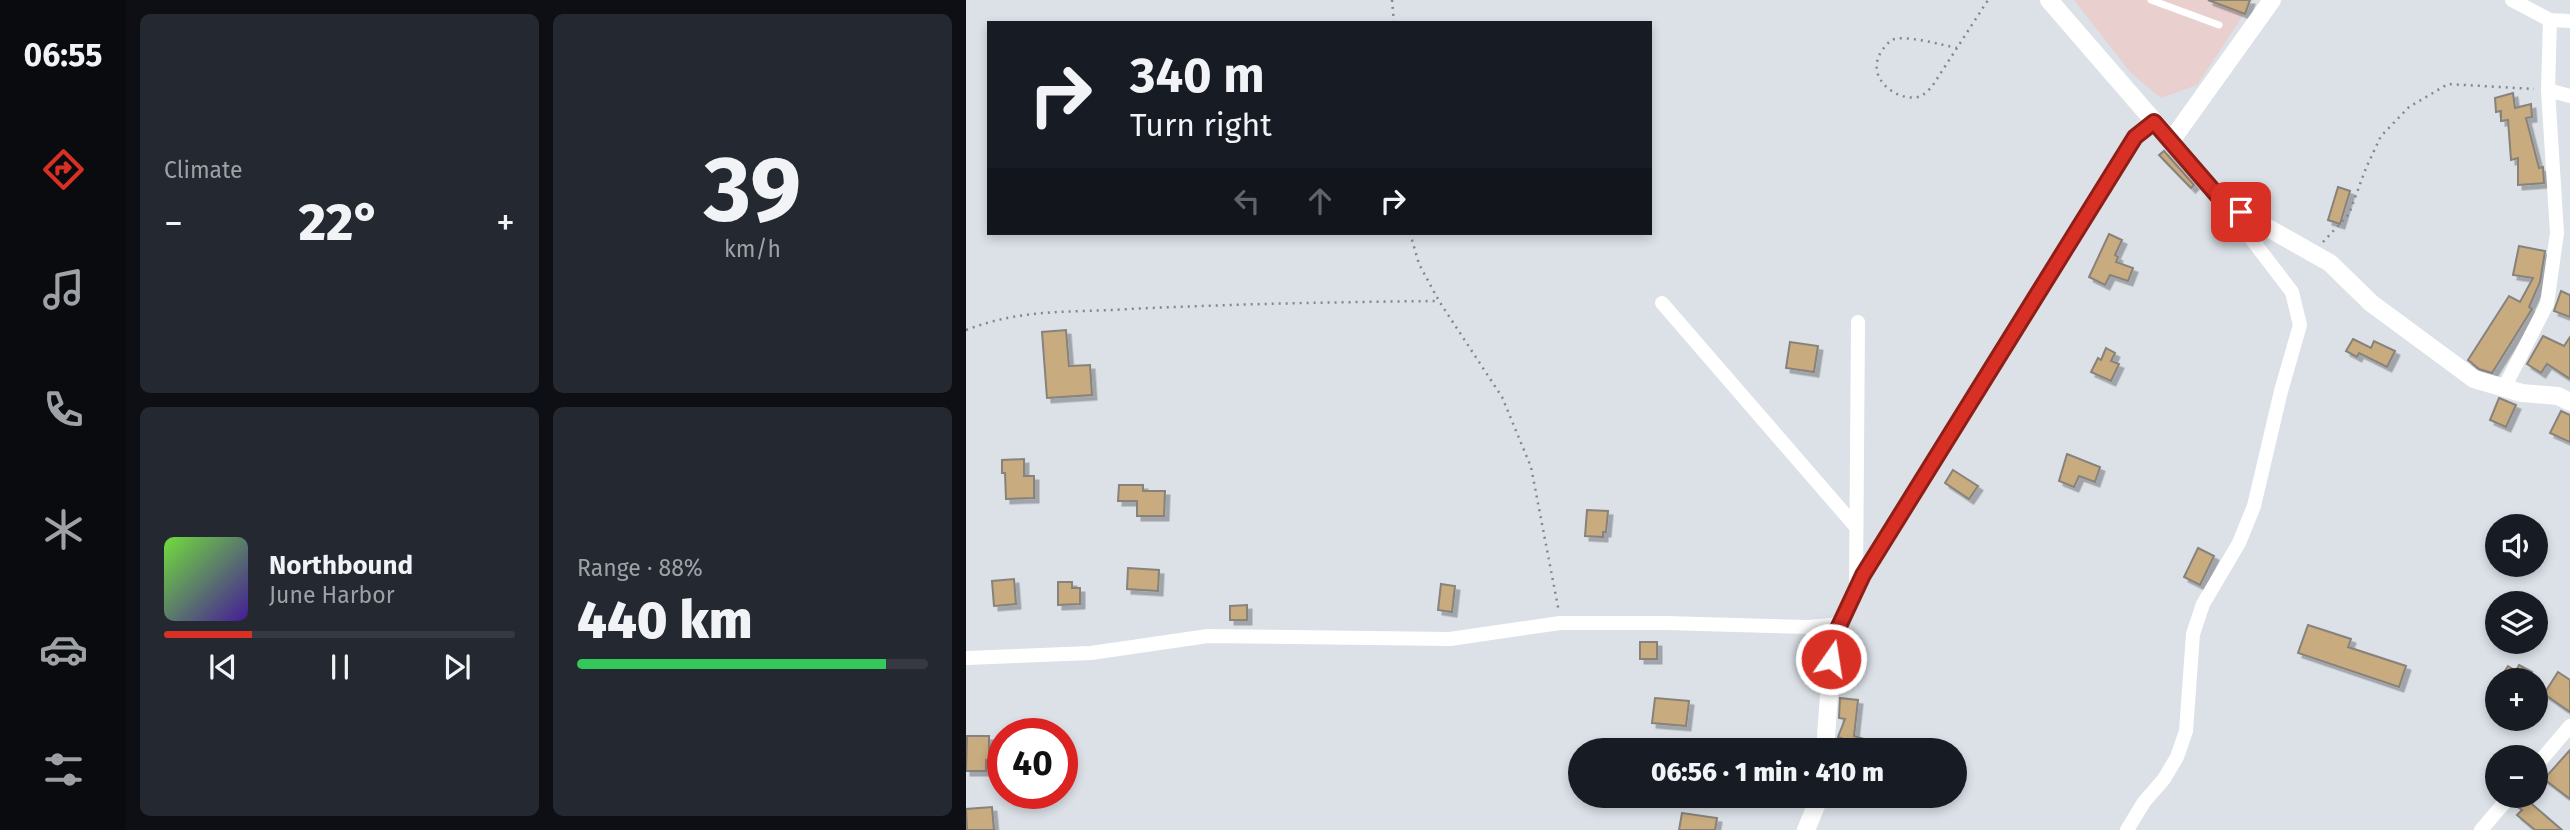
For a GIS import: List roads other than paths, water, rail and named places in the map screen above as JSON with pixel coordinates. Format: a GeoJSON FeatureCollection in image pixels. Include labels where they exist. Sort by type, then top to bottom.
{"type":"FeatureCollection","features":[{"type":"Feature","properties":{"kind":"street"},"geometry":{"type":"LineString","coordinates":[[2049,0],[2224,203],[2292,292],[2301,325],[2281,391],[2255,506],[2239,543],[2203,604],[2193,634],[2186,731],[2177,757],[2164,779],[2144,802],[2127,830]]}},
{"type":"Feature","properties":{"kind":"street"},"geometry":{"type":"LineString","coordinates":[[2171,141],[2272,0]]}},
{"type":"Feature","properties":{"kind":"street"},"geometry":{"type":"LineString","coordinates":[[2512,0],[2550,20],[2570,21]]}},
{"type":"Feature","properties":{"kind":"street"},"geometry":{"type":"LineString","coordinates":[[2504,388],[2547,304],[2557,233],[2548,90],[2550,20]]}},
{"type":"Feature","properties":{"kind":"street"},"geometry":{"type":"LineString","coordinates":[[2548,90],[2570,96]]}},
{"type":"Feature","properties":{"kind":"street"},"geometry":{"type":"LineString","coordinates":[[1826,738],[1833,639],[1863,575],[2135,137],[2154,122]]}},
{"type":"Feature","properties":{"kind":"street"},"geometry":{"type":"LineString","coordinates":[[2224,203],[2330,263],[2371,303],[2474,379],[2504,388],[2558,396],[2570,402]]}},
{"type":"Feature","properties":{"kind":"street"},"geometry":{"type":"LineString","coordinates":[[1662,303],[1856,527]]}},
{"type":"Feature","properties":{"kind":"street"},"geometry":{"type":"LineString","coordinates":[[1856,590],[1858,322]]}},
{"type":"Feature","properties":{"kind":"street"},"geometry":{"type":"LineString","coordinates":[[966,658],[1091,653],[1208,636],[1450,639],[1560,623],[1809,627],[1840,624]]}},
{"type":"Feature","properties":{"kind":"street"},"geometry":{"type":"LineString","coordinates":[[2548,752],[2570,726]]}},
{"type":"Feature","properties":{"kind":"street"},"geometry":{"type":"LineString","coordinates":[[1806,830],[1815,808]]}},
{"type":"Feature","properties":{"kind":"street"},"geometry":{"type":"LineString","coordinates":[[2481,830],[2500,808]]}},
{"type":"Feature","properties":{"kind":"lane"},"geometry":{"type":"LineString","coordinates":[[2151,0],[2219,25]]}}]}
